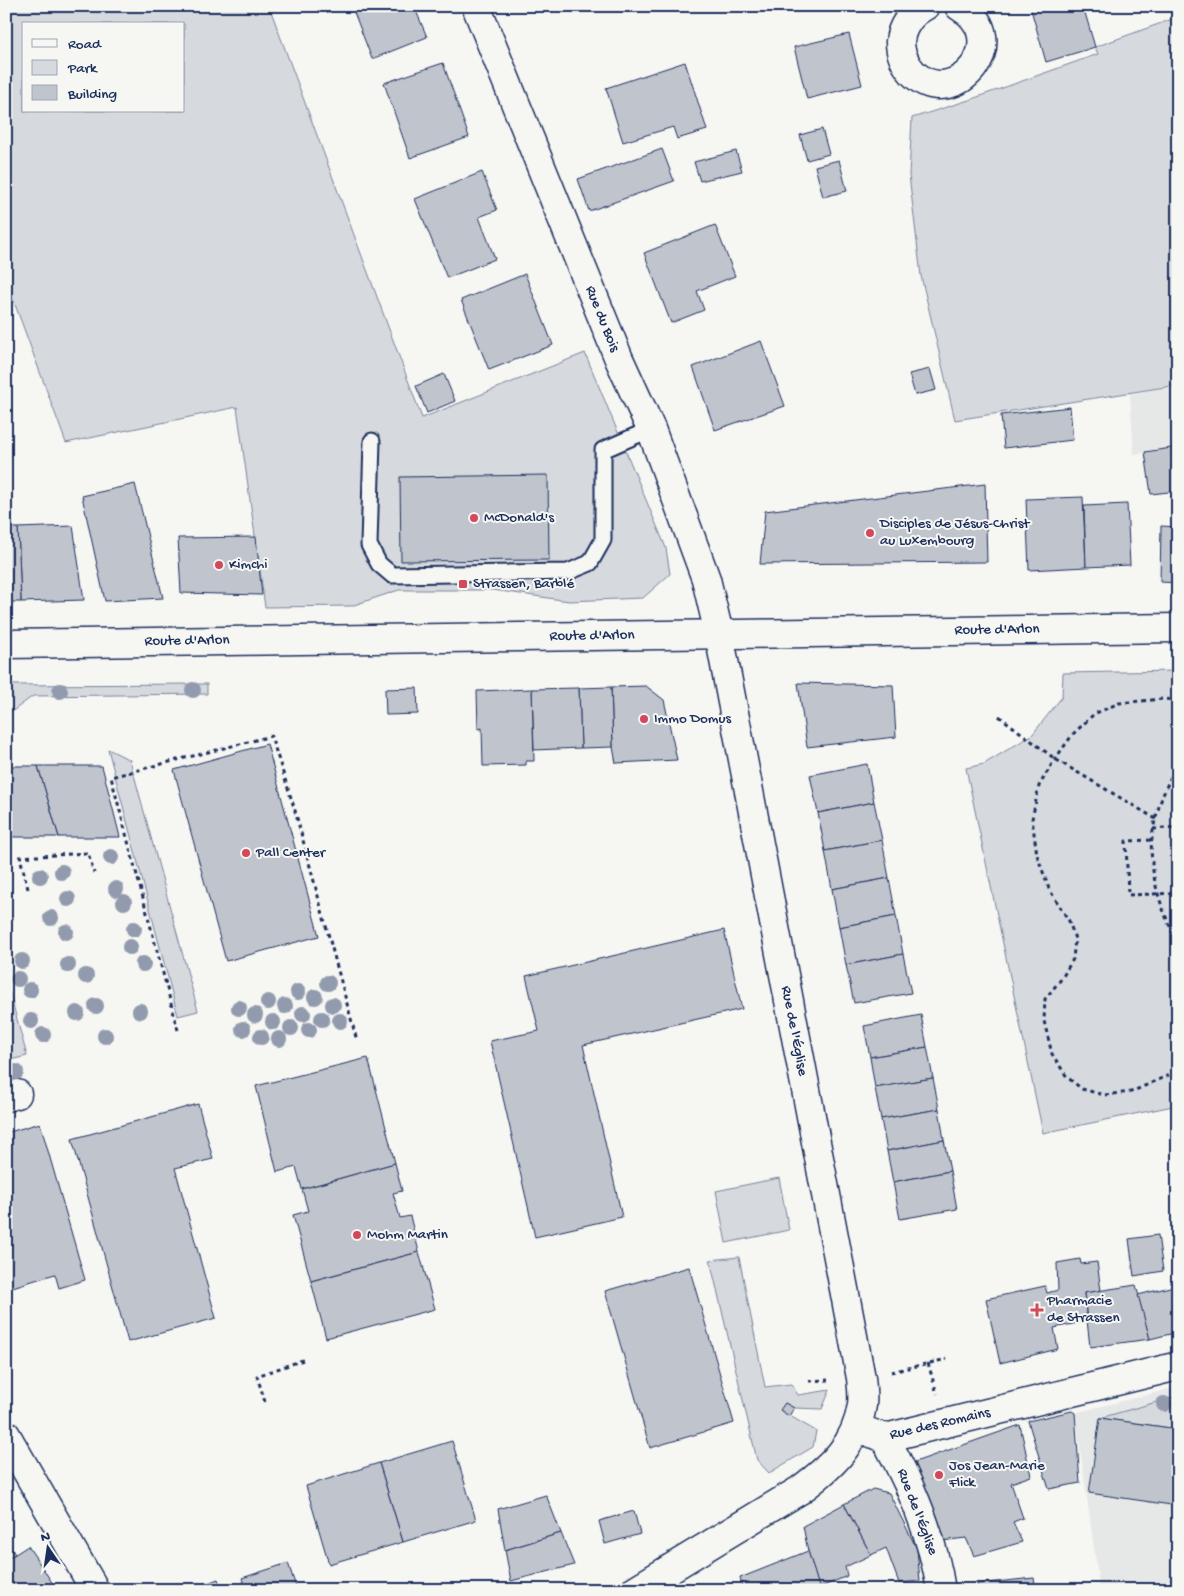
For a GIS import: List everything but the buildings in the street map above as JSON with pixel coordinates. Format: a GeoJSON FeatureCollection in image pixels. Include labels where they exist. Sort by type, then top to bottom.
{"type":"FeatureCollection","features":[{"type":"Feature","properties":{"kind":"street","name":"Rue du Bois"},"geometry":{"type":"LineString","coordinates":[[476,6],[611,341],[651,430],[706,578],[719,634]]}},
{"type":"Feature","properties":{"kind":"street"},"geometry":{"type":"LineString","coordinates":[[924,6],[908,19],[902,31],[900,44],[902,56],[908,68],[917,77],[929,83],[941,85],[956,82],[968,75],[977,64],[982,50],[982,36],[977,23],[968,12],[958,6]]}},
{"type":"Feature","properties":{"kind":"street","name":"Route d'Arlon"},"geometry":{"type":"LineString","coordinates":[[6,644],[1178,628]]}},
{"type":"Feature","properties":{"kind":"street","name":"Rue de l'Église"},"geometry":{"type":"LineString","coordinates":[[719,634],[862,1378],[862,1404],[857,1428]]}},
{"type":"Feature","properties":{"kind":"street","name":"Rue des Romains"},"geometry":{"type":"LineString","coordinates":[[857,1428],[885,1438],[1178,1366]]}},
{"type":"Feature","properties":{"kind":"street"},"geometry":{"type":"LineString","coordinates":[[635,1590],[807,1485],[826,1470],[844,1450],[857,1428]]}},
{"type":"Feature","properties":{"kind":"street"},"geometry":{"type":"LineString","coordinates":[[6,1435],[95,1590]]}},
{"type":"Feature","properties":{"kind":"street","name":"Rue de l'Église"},"geometry":{"type":"LineString","coordinates":[[885,1438],[902,1469],[914,1498],[938,1566],[941,1590]]}},
{"type":"Feature","properties":{"kind":"lane"},"geometry":{"type":"LineString","coordinates":[[372,441],[368,545],[379,564],[392,575],[568,572],[590,563],[603,540],[603,450],[651,430]]}},
{"type":"Feature","properties":{"kind":"path"},"geometry":{"type":"LineString","coordinates":[[1178,700],[1163,699],[1119,703],[1094,714],[1073,734],[1055,759],[1039,786],[1032,818],[1037,856],[1050,889],[1069,921],[1075,939],[1073,959],[1062,978],[1045,999],[1044,1021],[1052,1054],[1066,1077],[1082,1089],[1104,1094],[1131,1092],[1178,1071]]}},
{"type":"Feature","properties":{"kind":"path"},"geometry":{"type":"LineString","coordinates":[[999,716],[1055,759],[1156,819]]}},
{"type":"Feature","properties":{"kind":"path"},"geometry":{"type":"LineString","coordinates":[[178,1030],[111,777],[271,736],[294,808],[357,1041]]}},
{"type":"Feature","properties":{"kind":"path"},"geometry":{"type":"LineString","coordinates":[[1178,762],[1164,789],[1151,840],[1152,864],[1158,894],[1168,925],[1178,942]]}},
{"type":"Feature","properties":{"kind":"path"},"geometry":{"type":"LineString","coordinates":[[1153,829],[1178,828]]}},
{"type":"Feature","properties":{"kind":"path"},"geometry":{"type":"LineString","coordinates":[[1151,840],[1126,841],[1128,895],[1178,893]]}},
{"type":"Feature","properties":{"kind":"path"},"geometry":{"type":"LineString","coordinates":[[28,889],[20,857],[88,853],[94,873]]}},
{"type":"Feature","properties":{"kind":"path"},"geometry":{"type":"LineString","coordinates":[[265,1402],[257,1376],[303,1360]]}},
{"type":"Feature","properties":{"kind":"shaded area"},"geometry":{"type":"Polygon","coordinates":[[[1178,385],[1178,447],[1134,454],[1130,394],[1178,385]]]}},
{"type":"Feature","properties":{"kind":"shaded area"},"geometry":{"type":"Polygon","coordinates":[[[1178,1387],[1178,1590],[1100,1590],[1075,1413],[1178,1387]]]}},
{"type":"Feature","properties":{"kind":"green space"},"geometry":{"type":"Polygon","coordinates":[[[6,6],[269,6],[422,418],[585,353],[666,548],[670,574],[643,598],[569,601],[493,590],[399,590],[351,606],[265,607],[237,407],[66,443],[6,280],[6,6]]]}},
{"type":"Feature","properties":{"kind":"green space"},"geometry":{"type":"Polygon","coordinates":[[[1178,17],[1178,385],[955,420],[921,276],[909,175],[912,118],[969,100],[1098,54],[1095,47],[1178,17]]]}},
{"type":"Feature","properties":{"kind":"green space"},"geometry":{"type":"Polygon","coordinates":[[[1178,671],[1178,1105],[1043,1133],[966,768],[984,764],[1032,735],[1062,697],[1063,673],[1178,671]]]}},
{"type":"Feature","properties":{"kind":"green space"},"geometry":{"type":"Polygon","coordinates":[[[207,684],[207,694],[33,696],[6,716],[6,685],[207,684]]]}},
{"type":"Feature","properties":{"kind":"green space"},"geometry":{"type":"Polygon","coordinates":[[[108,749],[130,760],[198,1011],[178,1016],[108,749]]]}},
{"type":"Feature","properties":{"kind":"green space"},"geometry":{"type":"Polygon","coordinates":[[[6,979],[27,1056],[6,1061],[6,979]]]}},
{"type":"Feature","properties":{"kind":"green space"},"geometry":{"type":"Polygon","coordinates":[[[779,1178],[789,1230],[726,1243],[716,1191],[779,1178]]]}},
{"type":"Feature","properties":{"kind":"green space"},"geometry":{"type":"Polygon","coordinates":[[[739,1257],[765,1387],[791,1384],[798,1395],[830,1390],[822,1409],[794,1408],[785,1403],[781,1411],[816,1431],[813,1447],[769,1473],[757,1460],[710,1260],[739,1257]]]}},
{"type":"Feature","properties":{"kind":"green space"},"geometry":{"type":"Polygon","coordinates":[[[1178,1396],[1178,1429],[1100,1418],[1178,1396]]]}},
{"type":"Feature","properties":{"kind":"place","name":"McDonald's"},"geometry":{"type":"Point","coordinates":[474,518]}},
{"type":"Feature","properties":{"kind":"place","name":"Disciples de Jésus-Christ au Luxembourg"},"geometry":{"type":"Point","coordinates":[870,533]}},
{"type":"Feature","properties":{"kind":"place","name":"Kimchi"},"geometry":{"type":"Point","coordinates":[219,565]}},
{"type":"Feature","properties":{"kind":"place","name":"Strassen, Barblé"},"geometry":{"type":"Point","coordinates":[463,584]}},
{"type":"Feature","properties":{"kind":"place","name":"Immo Domus"},"geometry":{"type":"Point","coordinates":[644,719]}},
{"type":"Feature","properties":{"kind":"place","name":"Pall Center"},"geometry":{"type":"Point","coordinates":[246,853]}},
{"type":"Feature","properties":{"kind":"place","name":"Mohm Martin"},"geometry":{"type":"Point","coordinates":[357,1235]}},
{"type":"Feature","properties":{"kind":"place","name":"Pharmacie de Strassen"},"geometry":{"type":"Point","coordinates":[1037,1310]}},
{"type":"Feature","properties":{"kind":"place","name":"Jos Jean-Marie Flick"},"geometry":{"type":"Point","coordinates":[939,1475]}}]}
